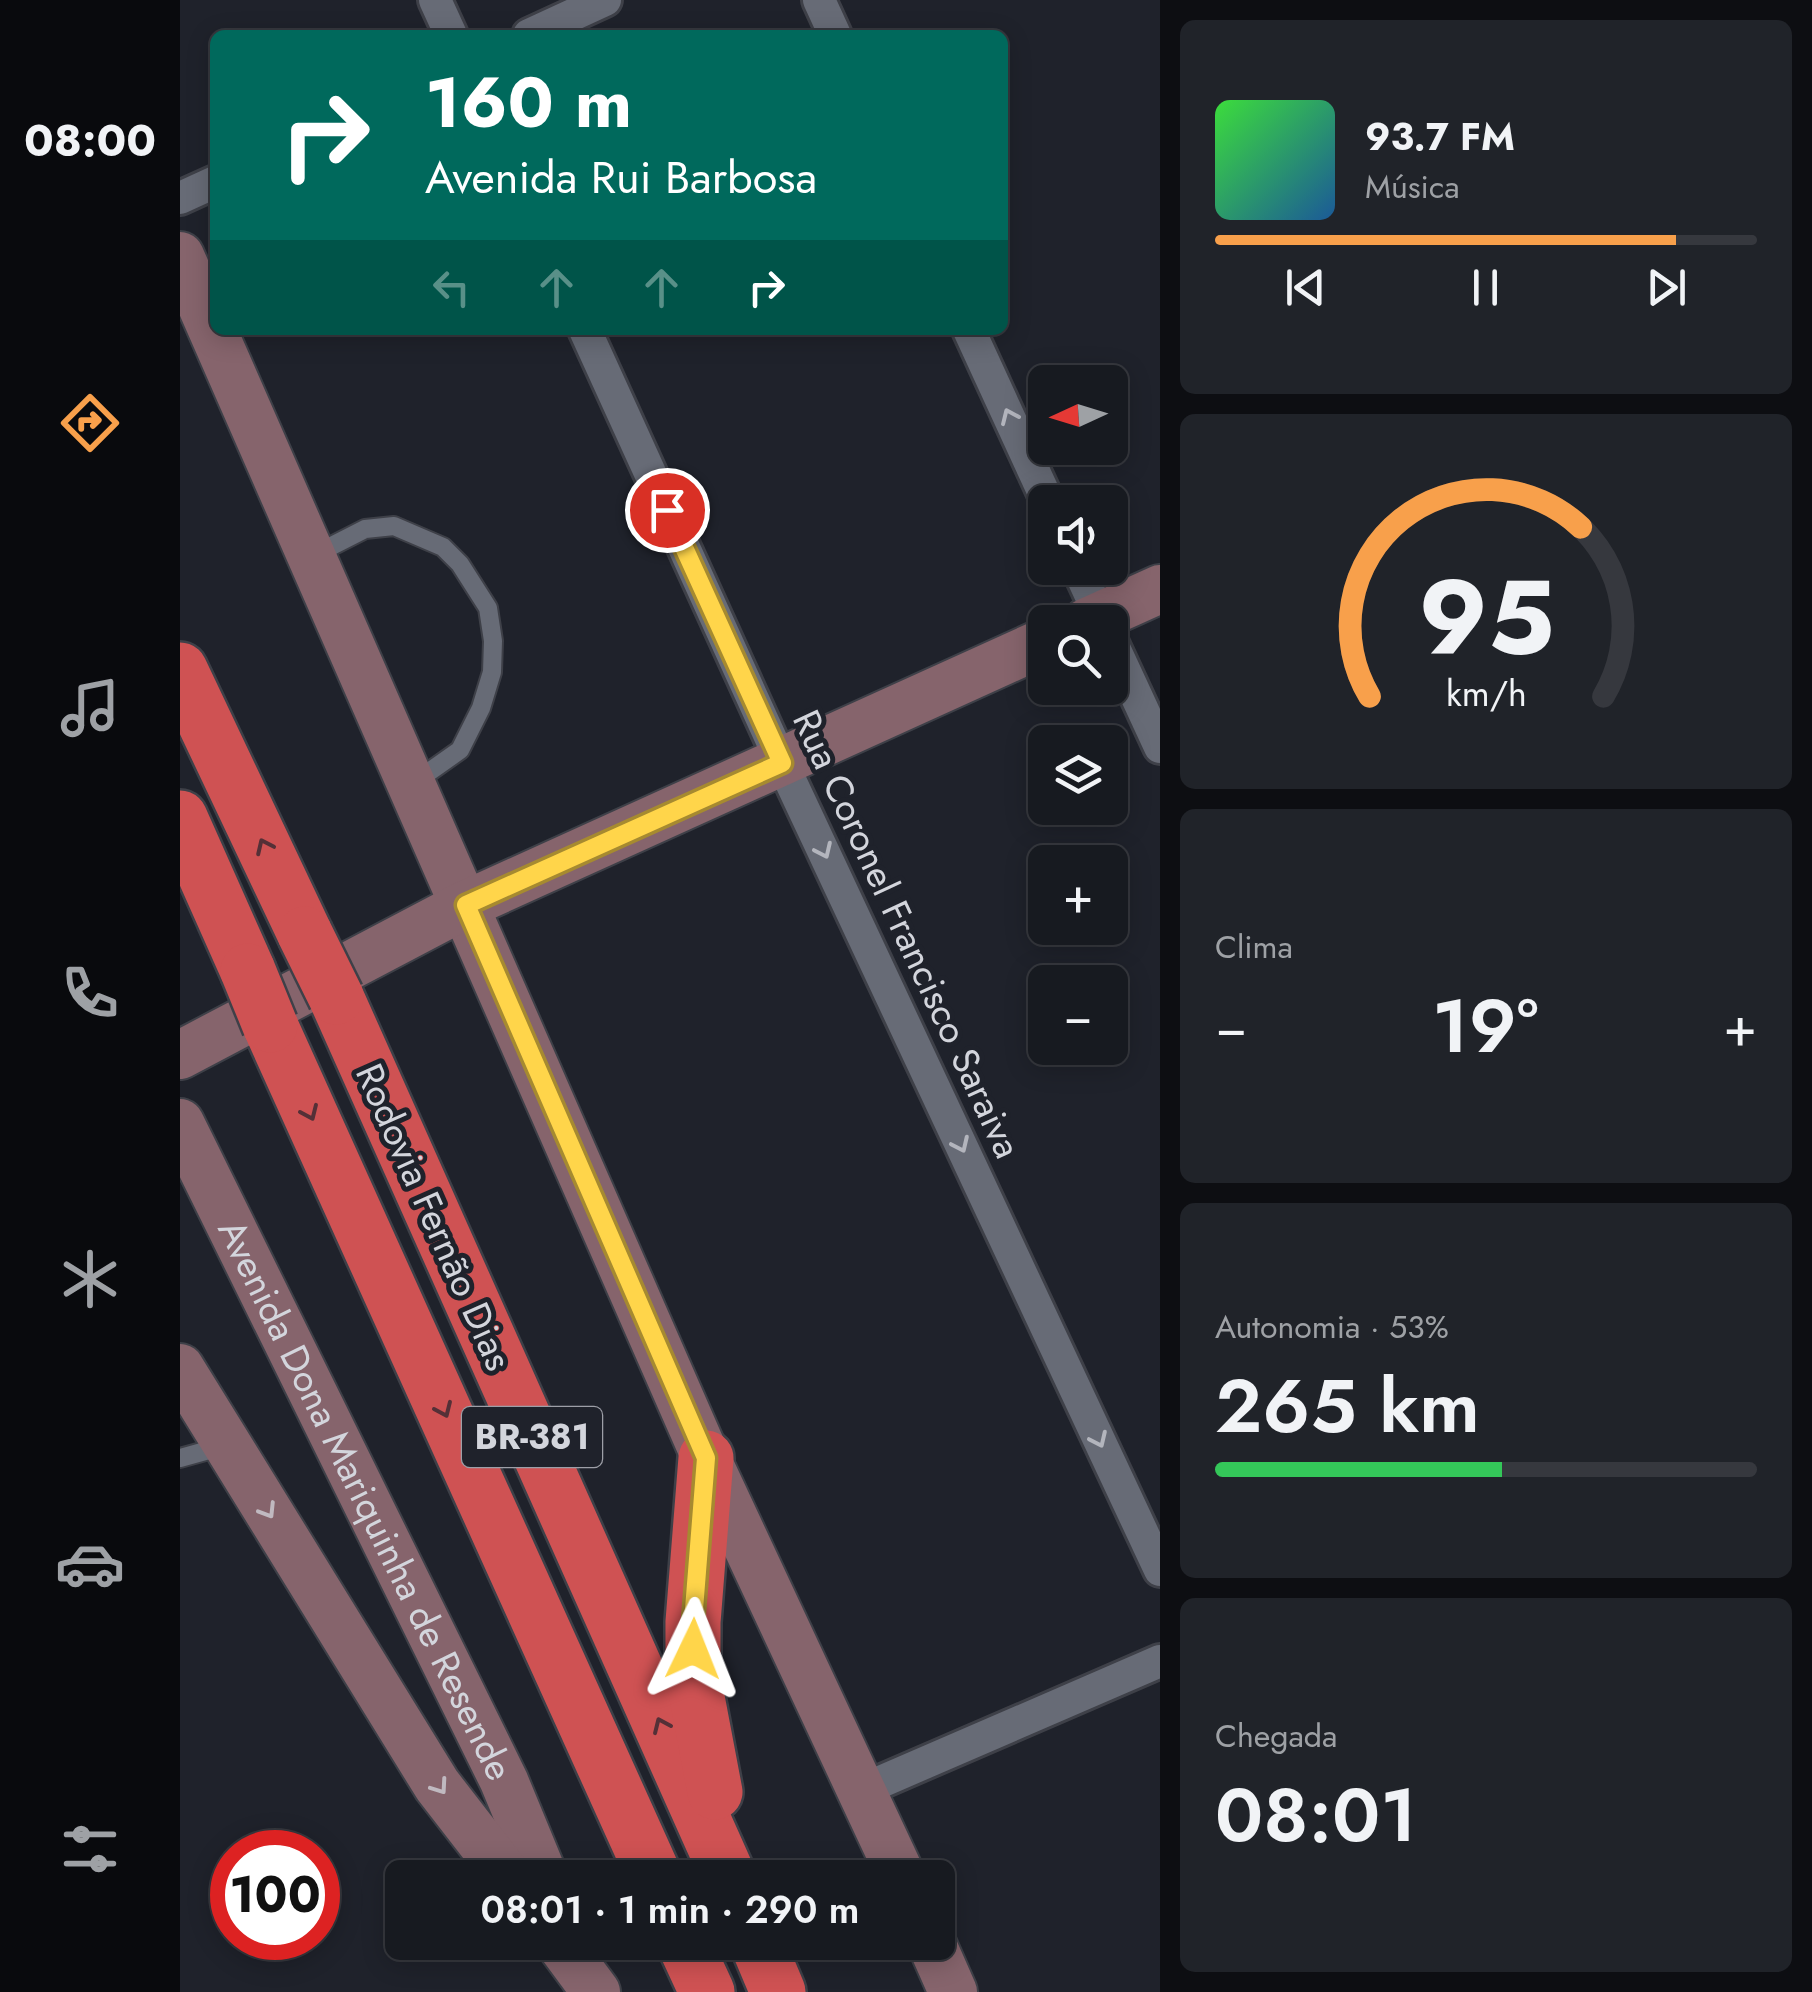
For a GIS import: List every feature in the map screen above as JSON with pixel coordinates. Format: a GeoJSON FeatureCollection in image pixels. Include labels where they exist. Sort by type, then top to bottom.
{"type":"FeatureCollection","features":[{"type":"Feature","properties":{"kind":"highway","name":"Rodovia Fernão Dias"},"geometry":{"type":"LineString","coordinates":[[180,670],[336,996],[724,1860]]}},
{"type":"Feature","properties":{"kind":"highway","name":"Rodovia Fernão Dias"},"geometry":{"type":"LineString","coordinates":[[180,818],[647,1860]]}},
{"type":"Feature","properties":{"kind":"highway"},"geometry":{"type":"LineString","coordinates":[[706,1458],[693,1622],[693,1676],[728,1860]]}},
{"type":"Feature","properties":{"kind":"highway"},"geometry":{"type":"LineString","coordinates":[[692,1960],[707,1992]]}},
{"type":"Feature","properties":{"kind":"highway"},"geometry":{"type":"LineString","coordinates":[[765,1960],[778,1992]]}},
{"type":"Feature","properties":{"kind":"main road"},"geometry":{"type":"LineString","coordinates":[[180,256],[210,325]]}},
{"type":"Feature","properties":{"kind":"main road"},"geometry":{"type":"LineString","coordinates":[[214,335],[706,1458],[894,1860]]}},
{"type":"Feature","properties":{"kind":"main road"},"geometry":{"type":"LineString","coordinates":[[1128,608],[1160,589]]}},
{"type":"Feature","properties":{"kind":"main road"},"geometry":{"type":"LineString","coordinates":[[180,1055],[466,905],[1028,650]]}},
{"type":"Feature","properties":{"kind":"main road"},"geometry":{"type":"LineString","coordinates":[[180,1074],[180,1083]]}},
{"type":"Feature","properties":{"kind":"main road","name":"Avenida Dona Mariquinha de Resende"},"geometry":{"type":"LineString","coordinates":[[180,1123],[504,1782],[536,1860]]}},
{"type":"Feature","properties":{"kind":"main road","name":"Avenida Dona Mariquinha de Resende"},"geometry":{"type":"LineString","coordinates":[[180,1368],[437,1784],[495,1860]]}},
{"type":"Feature","properties":{"kind":"main road"},"geometry":{"type":"LineString","coordinates":[[939,1960],[954,1992]]}},
{"type":"Feature","properties":{"kind":"street"},"geometry":{"type":"LineString","coordinates":[[435,0],[449,30]]}},
{"type":"Feature","properties":{"kind":"street"},"geometry":{"type":"LineString","coordinates":[[540,30],[605,0]]}},
{"type":"Feature","properties":{"kind":"street"},"geometry":{"type":"LineString","coordinates":[[819,0],[833,30]]}},
{"type":"Feature","properties":{"kind":"street"},"geometry":{"type":"LineString","coordinates":[[180,198],[210,184]]}},
{"type":"Feature","properties":{"kind":"street","name":"Rua Coronel Francisco Saraiva"},"geometry":{"type":"LineString","coordinates":[[587,335],[782,763],[1160,1570]]}},
{"type":"Feature","properties":{"kind":"street"},"geometry":{"type":"LineString","coordinates":[[972,335],[1040,485]]}},
{"type":"Feature","properties":{"kind":"street"},"geometry":{"type":"LineString","coordinates":[[1128,682],[1160,748]]}},
{"type":"Feature","properties":{"kind":"street"},"geometry":{"type":"LineString","coordinates":[[862,1790],[1160,1661]]}},
{"type":"Feature","properties":{"kind":"lane"},"geometry":{"type":"LineString","coordinates":[[311,556],[364,528],[394,526],[442,547],[460,564],[488,608],[494,641],[492,672],[481,708],[460,750],[412,784]]}},
{"type":"Feature","properties":{"kind":"lane"},"geometry":{"type":"LineString","coordinates":[[180,1458],[227,1445]]}},
{"type":"Feature","properties":{"kind":"route"},"geometry":{"type":"LineString","coordinates":[[667,510],[782,763],[466,905],[706,1458],[693,1649]]}}]}
